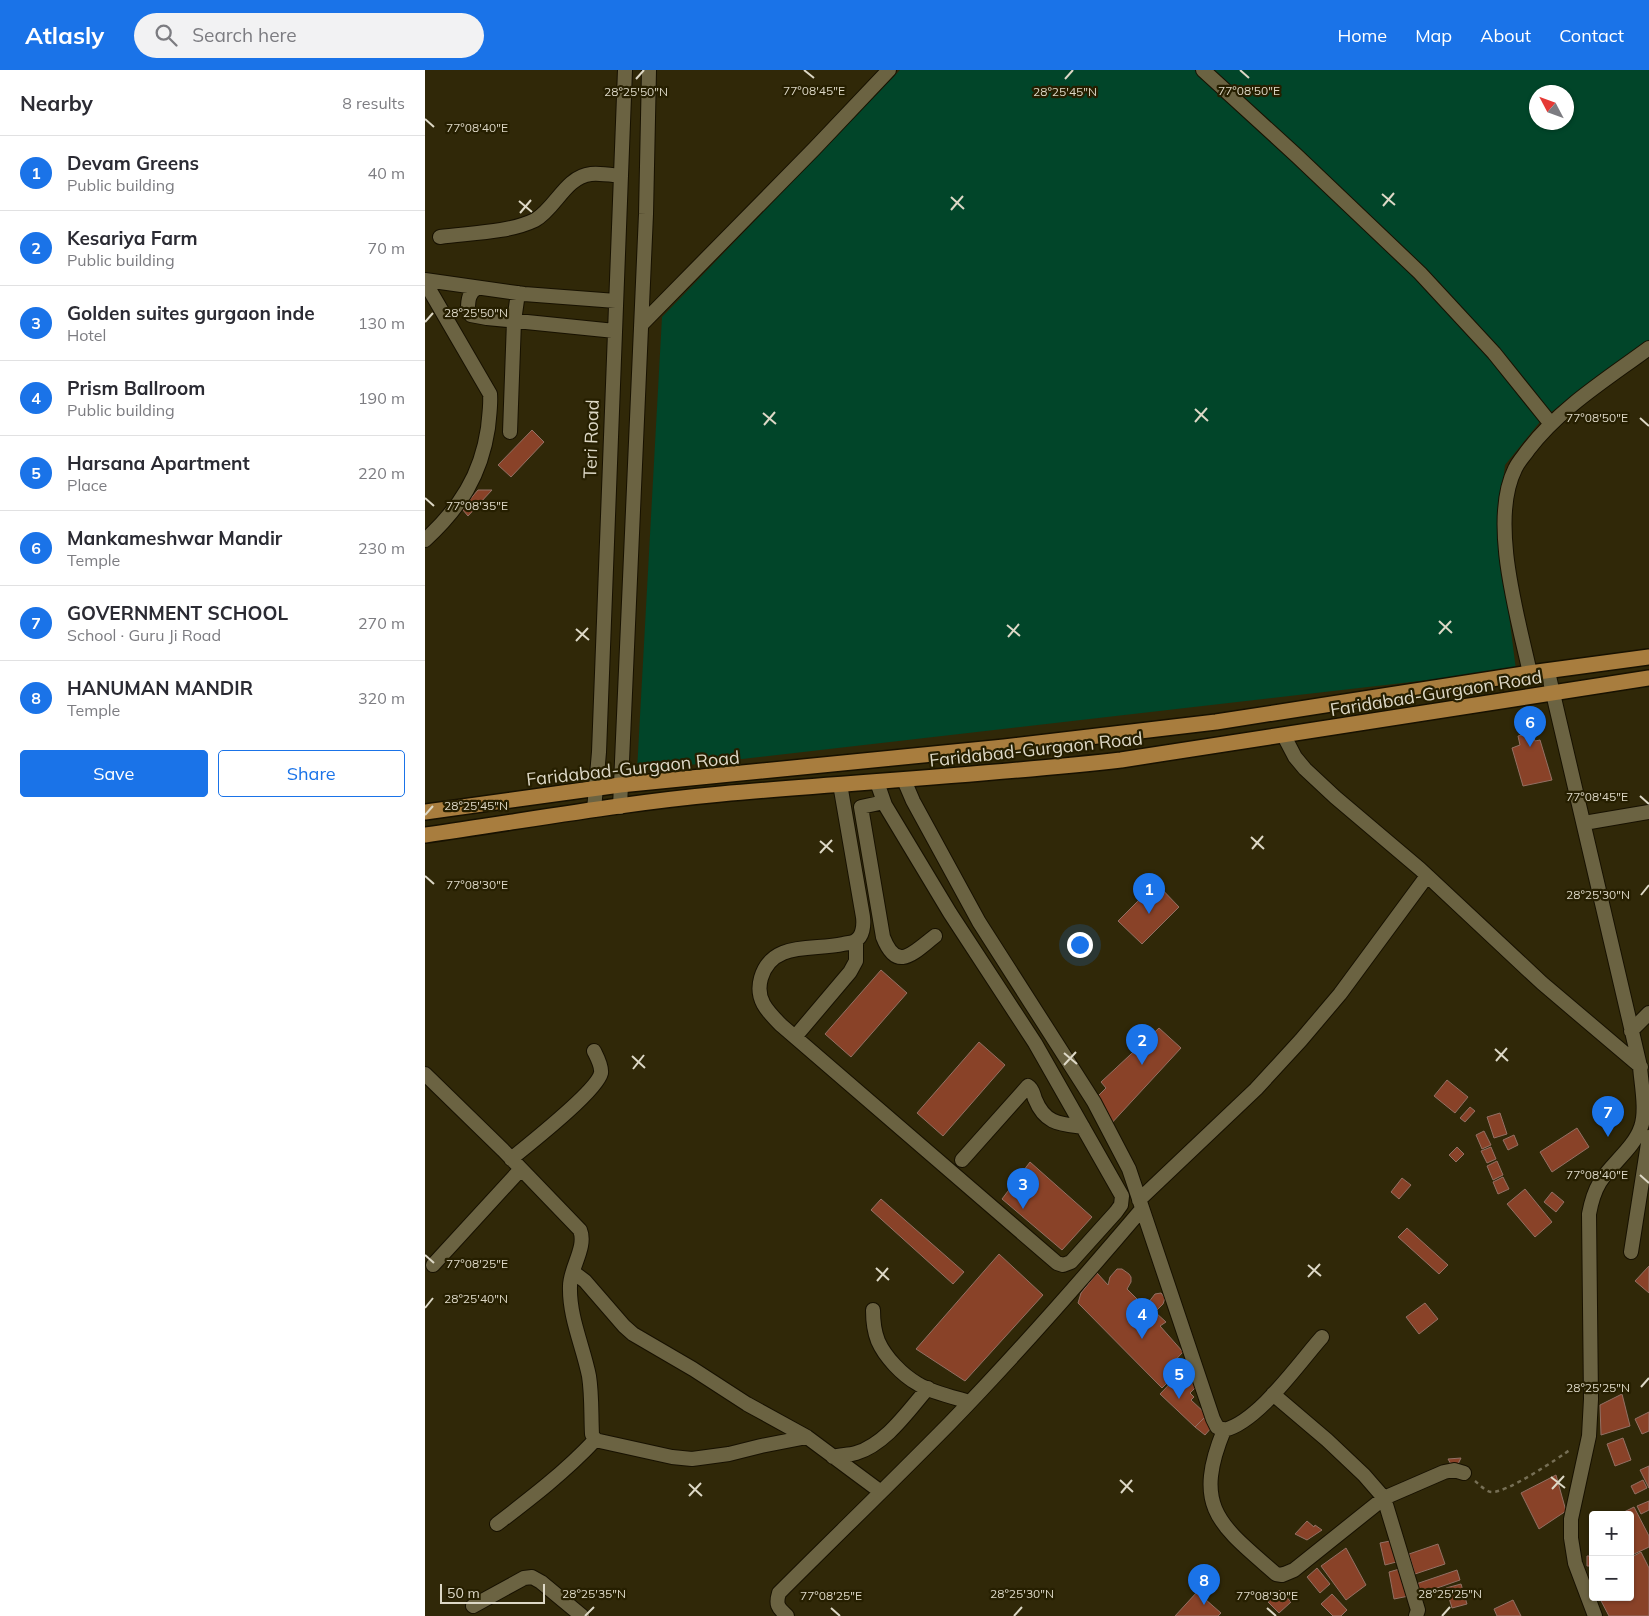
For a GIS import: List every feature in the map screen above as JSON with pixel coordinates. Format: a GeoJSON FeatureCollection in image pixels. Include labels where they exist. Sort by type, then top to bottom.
{"type":"FeatureCollection","features":[{"type":"Feature","properties":{"kind":"main road","name":"Faridabad-Gurgaon Road"},"geometry":{"type":"LineString","coordinates":[[425,812],[620,785],[1110,736],[1215,722],[1649,656]]}},
{"type":"Feature","properties":{"kind":"main road","name":"Faridabad-Gurgaon Road"},"geometry":{"type":"LineString","coordinates":[[425,835],[620,806],[720,794],[1037,770],[1112,762],[1649,678]]}},
{"type":"Feature","properties":{"kind":"street","name":"Teri Road"},"geometry":{"type":"LineString","coordinates":[[593,810],[600,734],[625,70]]}},
{"type":"Feature","properties":{"kind":"street"},"geometry":{"type":"LineString","coordinates":[[620,806],[646,214],[649,70]]}},
{"type":"Feature","properties":{"kind":"street"},"geometry":{"type":"LineString","coordinates":[[641,325],[889,70]]}},
{"type":"Feature","properties":{"kind":"street"},"geometry":{"type":"LineString","coordinates":[[1203,70],[1291,150],[1420,273],[1495,353],[1551,424]]}},
{"type":"Feature","properties":{"kind":"street"},"geometry":{"type":"LineString","coordinates":[[440,237],[521,225],[543,214],[570,184],[579,177],[591,174],[621,176]]}},
{"type":"Feature","properties":{"kind":"street"},"geometry":{"type":"LineString","coordinates":[[425,281],[518,293],[616,301]]}},
{"type":"Feature","properties":{"kind":"street"},"geometry":{"type":"LineString","coordinates":[[425,281],[490,394],[491,405],[483,455],[475,477],[461,499],[436,530],[425,540]]}},
{"type":"Feature","properties":{"kind":"street"},"geometry":{"type":"LineString","coordinates":[[477,288],[469,296],[468,305],[471,315],[615,331]]}},
{"type":"Feature","properties":{"kind":"street"},"geometry":{"type":"LineString","coordinates":[[510,432],[514,321],[518,293]]}},
{"type":"Feature","properties":{"kind":"street"},"geometry":{"type":"LineString","coordinates":[[454,331],[469,312]]}},
{"type":"Feature","properties":{"kind":"street"},"geometry":{"type":"LineString","coordinates":[[1530,673],[1505,547],[1505,504],[1508,486],[1515,468],[1540,434],[1575,403],[1649,348]]}},
{"type":"Feature","properties":{"kind":"street"},"geometry":{"type":"LineString","coordinates":[[1548,672],[1631,1031],[1645,1070],[1641,1127],[1633,1142],[1600,1181],[1593,1195],[1589,1214],[1591,1399],[1589,1436],[1571,1520],[1571,1538],[1575,1563],[1595,1616]]}},
{"type":"Feature","properties":{"kind":"street"},"geometry":{"type":"LineString","coordinates":[[1284,736],[1295,757],[1305,769],[1427,876],[1543,983],[1645,1070]]}},
{"type":"Feature","properties":{"kind":"street"},"geometry":{"type":"LineString","coordinates":[[904,780],[979,922],[1094,1102],[1129,1169],[1179,1312],[1213,1419],[1217,1426],[1224,1430]]}},
{"type":"Feature","properties":{"kind":"street"},"geometry":{"type":"LineString","coordinates":[[856,941],[838,945],[787,950],[777,955],[763,973],[759,986],[759,996],[766,1010],[1057,1263],[1063,1266],[1071,1262],[1121,1206],[1122,1196],[1035,1043],[950,913],[884,802],[877,782]]}},
{"type":"Feature","properties":{"kind":"street"},"geometry":{"type":"LineString","coordinates":[[795,1037],[849,972],[856,961],[856,941],[862,933],[864,921],[840,784]]}},
{"type":"Feature","properties":{"kind":"street"},"geometry":{"type":"LineString","coordinates":[[884,802],[861,807],[883,937],[893,955],[901,958],[909,957],[935,936]]}},
{"type":"Feature","properties":{"kind":"street"},"geometry":{"type":"LineString","coordinates":[[1584,822],[1649,812]]}},
{"type":"Feature","properties":{"kind":"street"},"geometry":{"type":"LineString","coordinates":[[787,1616],[777,1606],[776,1601],[779,1593],[970,1402],[1072,1292],[1140,1204],[1256,1089],[1301,1040],[1340,994],[1427,876]]}},
{"type":"Feature","properties":{"kind":"street"},"geometry":{"type":"LineString","coordinates":[[1631,1031],[1649,1013]]}},
{"type":"Feature","properties":{"kind":"street"},"geometry":{"type":"LineString","coordinates":[[433,1265],[516,1164],[594,1084],[601,1073],[600,1064],[594,1051]]}},
{"type":"Feature","properties":{"kind":"street"},"geometry":{"type":"LineString","coordinates":[[425,1074],[580,1230],[581,1242],[570,1284],[571,1305],[589,1378],[592,1434],[595,1440]]}},
{"type":"Feature","properties":{"kind":"street"},"geometry":{"type":"LineString","coordinates":[[962,1160],[1027,1086],[1033,1090],[1039,1109],[1053,1122],[1083,1127]]}},
{"type":"Feature","properties":{"kind":"street"},"geometry":{"type":"LineString","coordinates":[[1631,1252],[1649,1137]]}},
{"type":"Feature","properties":{"kind":"street"},"geometry":{"type":"LineString","coordinates":[[573,1272],[585,1281],[624,1326],[639,1338],[672,1356],[747,1404],[807,1437],[881,1492]]}},
{"type":"Feature","properties":{"kind":"street"},"geometry":{"type":"LineString","coordinates":[[873,1310],[874,1327],[879,1342],[907,1377],[919,1385],[970,1402]]}},
{"type":"Feature","properties":{"kind":"street"},"geometry":{"type":"LineString","coordinates":[[1321,1336],[1259,1410],[1244,1422],[1224,1430],[1215,1452],[1209,1484],[1210,1496],[1216,1512],[1233,1537],[1276,1574],[1282,1575],[1294,1570],[1384,1498],[1443,1472],[1454,1470],[1464,1473]]}},
{"type":"Feature","properties":{"kind":"street"},"geometry":{"type":"LineString","coordinates":[[833,1457],[857,1453],[874,1444],[889,1432],[928,1388]]}},
{"type":"Feature","properties":{"kind":"street"},"geometry":{"type":"LineString","coordinates":[[1273,1394],[1327,1440],[1364,1475],[1384,1498],[1418,1610],[1416,1616]]}},
{"type":"Feature","properties":{"kind":"street"},"geometry":{"type":"LineString","coordinates":[[595,1440],[672,1457],[692,1459],[729,1454],[807,1437]]}},
{"type":"Feature","properties":{"kind":"street"},"geometry":{"type":"LineString","coordinates":[[497,1524],[553,1480],[595,1440]]}},
{"type":"Feature","properties":{"kind":"street"},"geometry":{"type":"LineString","coordinates":[[473,1606],[524,1578],[532,1577],[541,1582],[582,1616]]}},
{"type":"Feature","properties":{"kind":"path"},"geometry":{"type":"LineString","coordinates":[[1464,1473],[1486,1490],[1497,1492],[1560,1458]]}},
{"type":"Feature","properties":{"kind":"green space"},"geometry":{"type":"Polygon","coordinates":[[[900,70],[1649,70],[1649,341],[1543,418],[1505,465],[1498,529],[1516,670],[637,771],[662,317],[900,70]]]}},
{"type":"Feature","properties":{"kind":"building"},"geometry":{"type":"Polygon","coordinates":[[[532,430],[544,442],[511,477],[498,465],[532,430]]]}},
{"type":"Feature","properties":{"kind":"building"},"geometry":{"type":"Polygon","coordinates":[[[478,490],[492,490],[468,516],[462,509],[478,490]]]}},
{"type":"Feature","properties":{"kind":"building"},"geometry":{"type":"Polygon","coordinates":[[[1532,732],[1535,741],[1540,740],[1552,780],[1523,786],[1512,748],[1520,745],[1518,736],[1532,732]]]}},
{"type":"Feature","properties":{"kind":"building"},"geometry":{"type":"Polygon","coordinates":[[[1156,883],[1179,907],[1142,944],[1118,921],[1156,883]]]}},
{"type":"Feature","properties":{"kind":"building"},"geometry":{"type":"Polygon","coordinates":[[[881,970],[907,993],[851,1057],[825,1034],[881,970]]]}},
{"type":"Feature","properties":{"kind":"building"},"geometry":{"type":"Polygon","coordinates":[[[1159,1028],[1181,1048],[1109,1126],[1096,1098],[1106,1088],[1101,1082],[1159,1028]]]}},
{"type":"Feature","properties":{"kind":"building"},"geometry":{"type":"Polygon","coordinates":[[[979,1042],[1005,1065],[943,1136],[917,1113],[979,1042]]]}},
{"type":"Feature","properties":{"kind":"building"},"geometry":{"type":"Polygon","coordinates":[[[1447,1080],[1468,1097],[1455,1113],[1434,1096],[1447,1080]]]}},
{"type":"Feature","properties":{"kind":"building"},"geometry":{"type":"Polygon","coordinates":[[[1470,1107],[1475,1111],[1465,1122],[1460,1118],[1470,1107]]]}},
{"type":"Feature","properties":{"kind":"building"},"geometry":{"type":"Polygon","coordinates":[[[1500,1113],[1507,1134],[1494,1138],[1487,1117],[1500,1113]]]}},
{"type":"Feature","properties":{"kind":"building"},"geometry":{"type":"Polygon","coordinates":[[[1577,1128],[1589,1147],[1552,1172],[1540,1152],[1577,1128]]]}},
{"type":"Feature","properties":{"kind":"building"},"geometry":{"type":"Polygon","coordinates":[[[1484,1131],[1491,1145],[1482,1149],[1476,1135],[1484,1131]]]}},
{"type":"Feature","properties":{"kind":"building"},"geometry":{"type":"Polygon","coordinates":[[[1514,1135],[1518,1145],[1508,1150],[1503,1140],[1514,1135]]]}},
{"type":"Feature","properties":{"kind":"building"},"geometry":{"type":"Polygon","coordinates":[[[1457,1147],[1464,1154],[1456,1162],[1449,1155],[1457,1147]]]}},
{"type":"Feature","properties":{"kind":"building"},"geometry":{"type":"Polygon","coordinates":[[[1491,1147],[1496,1159],[1487,1163],[1481,1151],[1491,1147]]]}},
{"type":"Feature","properties":{"kind":"building"},"geometry":{"type":"Polygon","coordinates":[[[1497,1161],[1503,1175],[1493,1180],[1487,1166],[1497,1161]]]}},
{"type":"Feature","properties":{"kind":"building"},"geometry":{"type":"Polygon","coordinates":[[[1030,1162],[1092,1217],[1062,1250],[1002,1199],[1030,1162]]]}},
{"type":"Feature","properties":{"kind":"building"},"geometry":{"type":"Polygon","coordinates":[[[1503,1177],[1509,1189],[1498,1194],[1493,1182],[1503,1177]]]}},
{"type":"Feature","properties":{"kind":"building"},"geometry":{"type":"Polygon","coordinates":[[[1402,1178],[1411,1185],[1399,1199],[1391,1192],[1402,1178]]]}},
{"type":"Feature","properties":{"kind":"building"},"geometry":{"type":"Polygon","coordinates":[[[1525,1189],[1552,1222],[1535,1237],[1507,1204],[1525,1189]]]}},
{"type":"Feature","properties":{"kind":"building"},"geometry":{"type":"Polygon","coordinates":[[[1552,1192],[1564,1202],[1556,1212],[1544,1202],[1552,1192]]]}},
{"type":"Feature","properties":{"kind":"building"},"geometry":{"type":"Polygon","coordinates":[[[881,1199],[964,1272],[953,1284],[871,1210],[881,1199]]]}},
{"type":"Feature","properties":{"kind":"building"},"geometry":{"type":"Polygon","coordinates":[[[1407,1228],[1448,1265],[1439,1274],[1398,1237],[1407,1228]]]}},
{"type":"Feature","properties":{"kind":"building"},"geometry":{"type":"Polygon","coordinates":[[[999,1254],[1043,1295],[965,1381],[916,1349],[999,1254]]]}},
{"type":"Feature","properties":{"kind":"building"},"geometry":{"type":"Polygon","coordinates":[[[1649,1266],[1649,1293],[1635,1281],[1649,1266]]]}},
{"type":"Feature","properties":{"kind":"building"},"geometry":{"type":"Polygon","coordinates":[[[1117,1269],[1122,1269],[1129,1274],[1131,1282],[1127,1289],[1145,1307],[1155,1294],[1161,1293],[1165,1298],[1163,1304],[1155,1312],[1166,1322],[1160,1326],[1183,1352],[1165,1371],[1172,1378],[1162,1388],[1078,1303],[1081,1293],[1097,1273],[1108,1285],[1110,1277],[1117,1269]]]}},
{"type":"Feature","properties":{"kind":"building"},"geometry":{"type":"Polygon","coordinates":[[[1425,1303],[1438,1319],[1419,1334],[1406,1317],[1425,1303]]]}},
{"type":"Feature","properties":{"kind":"building"},"geometry":{"type":"Polygon","coordinates":[[[1183,1370],[1198,1385],[1190,1393],[1194,1397],[1191,1400],[1207,1415],[1195,1427],[1160,1394],[1183,1370]]]}},
{"type":"Feature","properties":{"kind":"building"},"geometry":{"type":"Polygon","coordinates":[[[1622,1394],[1630,1426],[1601,1435],[1600,1405],[1622,1394]]]}},
{"type":"Feature","properties":{"kind":"building"},"geometry":{"type":"Polygon","coordinates":[[[1649,1412],[1649,1431],[1642,1434],[1635,1419],[1649,1412]]]}},
{"type":"Feature","properties":{"kind":"building"},"geometry":{"type":"Polygon","coordinates":[[[1207,1415],[1212,1427],[1205,1435],[1195,1427],[1207,1415]]]}},
{"type":"Feature","properties":{"kind":"building"},"geometry":{"type":"Polygon","coordinates":[[[1623,1438],[1631,1460],[1615,1466],[1607,1444],[1623,1438]]]}},
{"type":"Feature","properties":{"kind":"building"},"geometry":{"type":"Polygon","coordinates":[[[1461,1458],[1457,1466],[1452,1466],[1448,1459],[1461,1458]]]}},
{"type":"Feature","properties":{"kind":"building"},"geometry":{"type":"Polygon","coordinates":[[[1649,1466],[1649,1488],[1640,1470],[1649,1466]]]}},
{"type":"Feature","properties":{"kind":"building"},"geometry":{"type":"Polygon","coordinates":[[[1556,1475],[1566,1511],[1539,1529],[1521,1493],[1556,1475]]]}},
{"type":"Feature","properties":{"kind":"building"},"geometry":{"type":"Polygon","coordinates":[[[1643,1480],[1647,1488],[1635,1494],[1631,1486],[1643,1480]]]}},
{"type":"Feature","properties":{"kind":"building"},"geometry":{"type":"Polygon","coordinates":[[[1649,1501],[1649,1510],[1641,1514],[1637,1506],[1649,1501]]]}},
{"type":"Feature","properties":{"kind":"building"},"geometry":{"type":"Polygon","coordinates":[[[1634,1507],[1649,1536],[1649,1547],[1634,1554],[1634,1511],[1626,1511],[1634,1507]]]}},
{"type":"Feature","properties":{"kind":"building"},"geometry":{"type":"Polygon","coordinates":[[[1307,1521],[1314,1527],[1315,1525],[1322,1530],[1307,1540],[1295,1534],[1307,1521]]]}},
{"type":"Feature","properties":{"kind":"building"},"geometry":{"type":"Polygon","coordinates":[[[1395,1540],[1400,1561],[1385,1565],[1380,1543],[1395,1540]]]}},
{"type":"Feature","properties":{"kind":"building"},"geometry":{"type":"Polygon","coordinates":[[[1438,1544],[1445,1564],[1415,1574],[1409,1554],[1438,1544]]]}},
{"type":"Feature","properties":{"kind":"building"},"geometry":{"type":"Polygon","coordinates":[[[1346,1548],[1366,1585],[1346,1600],[1321,1566],[1346,1548]]]}},
{"type":"Feature","properties":{"kind":"building"},"geometry":{"type":"Polygon","coordinates":[[[1641,1552],[1649,1568],[1649,1616],[1609,1616],[1601,1601],[1634,1601],[1634,1556],[1641,1552]]]}},
{"type":"Feature","properties":{"kind":"building"},"geometry":{"type":"Polygon","coordinates":[[[1587,1556],[1589,1556],[1589,1566],[1587,1566],[1587,1556]]]}},
{"type":"Feature","properties":{"kind":"building"},"geometry":{"type":"Polygon","coordinates":[[[1317,1568],[1330,1584],[1320,1593],[1307,1577],[1317,1568]]]}},
{"type":"Feature","properties":{"kind":"building"},"geometry":{"type":"Polygon","coordinates":[[[1403,1568],[1409,1596],[1394,1599],[1389,1572],[1403,1568]]]}},
{"type":"Feature","properties":{"kind":"building"},"geometry":{"type":"Polygon","coordinates":[[[1457,1570],[1460,1580],[1420,1594],[1416,1584],[1457,1570]]]}},
{"type":"Feature","properties":{"kind":"building"},"geometry":{"type":"Polygon","coordinates":[[[1461,1584],[1467,1604],[1452,1608],[1446,1588],[1461,1584]]]}},
{"type":"Feature","properties":{"kind":"building"},"geometry":{"type":"Polygon","coordinates":[[[1280,1590],[1291,1602],[1279,1613],[1268,1602],[1280,1590]]]}},
{"type":"Feature","properties":{"kind":"building"},"geometry":{"type":"Polygon","coordinates":[[[1197,1592],[1221,1613],[1218,1616],[1175,1616],[1197,1592]]]}},
{"type":"Feature","properties":{"kind":"building"},"geometry":{"type":"Polygon","coordinates":[[[1332,1594],[1347,1610],[1341,1616],[1333,1616],[1321,1604],[1332,1594]]]}},
{"type":"Feature","properties":{"kind":"building"},"geometry":{"type":"Polygon","coordinates":[[[1513,1600],[1521,1616],[1497,1616],[1494,1609],[1513,1600]]]}},
{"type":"Feature","properties":{"kind":"place","name":"Mankameshwar Mandir"},"geometry":{"type":"Point","coordinates":[1530,747]}},
{"type":"Feature","properties":{"kind":"place","name":"Devam Greens"},"geometry":{"type":"Point","coordinates":[1149,914]}},
{"type":"Feature","properties":{"kind":"place","name":"Kesariya Farm"},"geometry":{"type":"Point","coordinates":[1142,1065]}},
{"type":"Feature","properties":{"kind":"place","name":"GOVERNMENT SCHOOL"},"geometry":{"type":"Point","coordinates":[1608,1137]}},
{"type":"Feature","properties":{"kind":"place","name":"Golden suites gurgaon inde"},"geometry":{"type":"Point","coordinates":[1023,1209]}},
{"type":"Feature","properties":{"kind":"place","name":"Prism Ballroom"},"geometry":{"type":"Point","coordinates":[1142,1339]}},
{"type":"Feature","properties":{"kind":"place","name":"Harsana Apartment"},"geometry":{"type":"Point","coordinates":[1179,1399]}},
{"type":"Feature","properties":{"kind":"place","name":"HANUMAN MANDIR"},"geometry":{"type":"Point","coordinates":[1204,1605]}}]}
